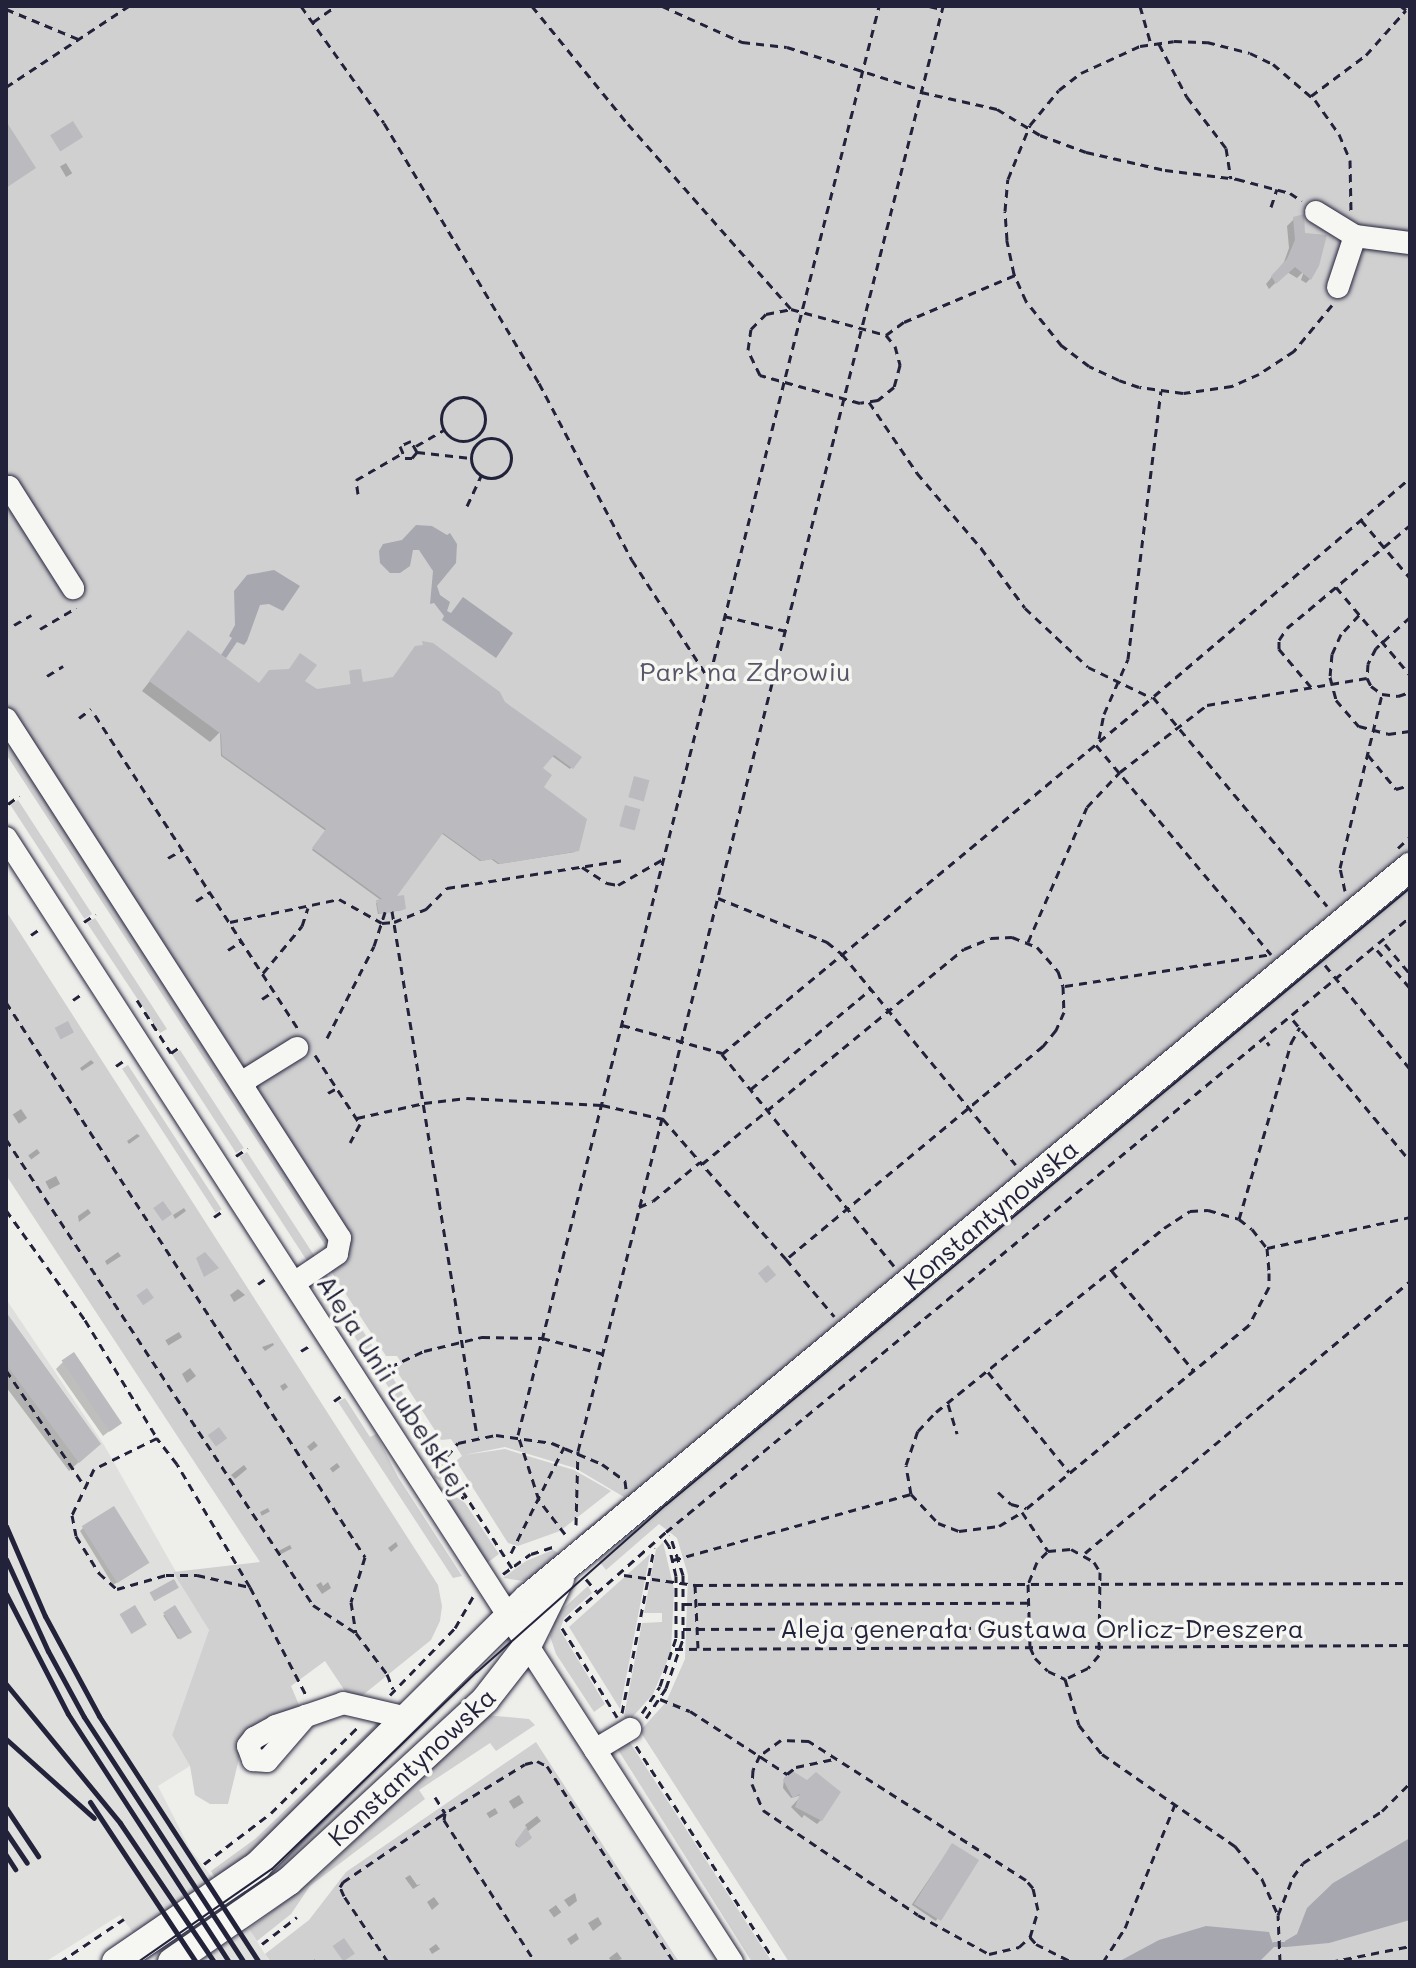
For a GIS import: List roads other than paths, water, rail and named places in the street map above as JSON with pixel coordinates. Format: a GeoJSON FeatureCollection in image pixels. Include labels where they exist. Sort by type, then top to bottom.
{"type":"FeatureCollection","features":[{"type":"Feature","properties":{"kind":"main road","name":"Konstantynowska"},"geometry":{"type":"LineString","coordinates":[[116,1962],[195,1910],[269,1855],[508,1616],[574,1557],[1410,867]]}},
{"type":"Feature","properties":{"kind":"main road","name":"Konstantynowska"},"geometry":{"type":"LineString","coordinates":[[172,1962],[279,1889],[485,1700],[527,1646],[574,1557]]}},
{"type":"Feature","properties":{"kind":"street"},"geometry":{"type":"LineString","coordinates":[[1316,212],[1350,234],[1410,243]]}},
{"type":"Feature","properties":{"kind":"street"},"geometry":{"type":"LineString","coordinates":[[1338,287],[1350,234]]}},
{"type":"Feature","properties":{"kind":"street"},"geometry":{"type":"LineString","coordinates":[[7,486],[73,588]]}},
{"type":"Feature","properties":{"kind":"street"},"geometry":{"type":"LineString","coordinates":[[6,719],[340,1238],[337,1254],[294,1283]]}},
{"type":"Feature","properties":{"kind":"street","name":"Aleja Unii Lubelskiej"},"geometry":{"type":"LineString","coordinates":[[6,838],[732,1962]]}},
{"type":"Feature","properties":{"kind":"street"},"geometry":{"type":"LineString","coordinates":[[244,1088],[247,1079],[303,1043]]}},
{"type":"Feature","properties":{"kind":"street"},"geometry":{"type":"LineString","coordinates":[[310,1715],[343,1703],[407,1718]]}},
{"type":"Feature","properties":{"kind":"street"},"geometry":{"type":"LineString","coordinates":[[595,1750],[628,1726]]}},
{"type":"Feature","properties":{"kind":"waterway"},"geometry":{"type":"LineString","coordinates":[[1274,1944],[1285,1944]]}},
{"type":"Feature","properties":{"kind":"tram line"},"geometry":{"type":"LineString","coordinates":[[138,1962],[272,1869],[477,1672],[666,1505],[1410,888]]}},
{"type":"Feature","properties":{"kind":"railway"},"geometry":{"type":"LineString","coordinates":[[6,1526],[45,1616],[99,1716],[259,1962]]}},
{"type":"Feature","properties":{"kind":"railway"},"geometry":{"type":"LineString","coordinates":[[6,1559],[48,1651],[84,1717],[244,1962]]}},
{"type":"Feature","properties":{"kind":"railway"},"geometry":{"type":"LineString","coordinates":[[6,1594],[68,1714],[229,1962]]}},
{"type":"Feature","properties":{"kind":"railway"},"geometry":{"type":"LineString","coordinates":[[6,1684],[120,1823],[214,1962]]}},
{"type":"Feature","properties":{"kind":"railway"},"geometry":{"type":"LineString","coordinates":[[6,1739],[94,1818]]}},
{"type":"Feature","properties":{"kind":"railway"},"geometry":{"type":"LineString","coordinates":[[90,1802],[196,1962]]}},
{"type":"Feature","properties":{"kind":"railway"},"geometry":{"type":"LineString","coordinates":[[6,1808],[38,1856]]}},
{"type":"Feature","properties":{"kind":"railway"},"geometry":{"type":"LineString","coordinates":[[6,1832],[27,1863]]}},
{"type":"Feature","properties":{"kind":"railway"},"geometry":{"type":"LineString","coordinates":[[6,1855],[15,1869]]}},
{"type":"Feature","properties":{"kind":"park label","name":"Park na Zdrowiu"},"geometry":{"type":"Point","coordinates":[745,672]}}]}
